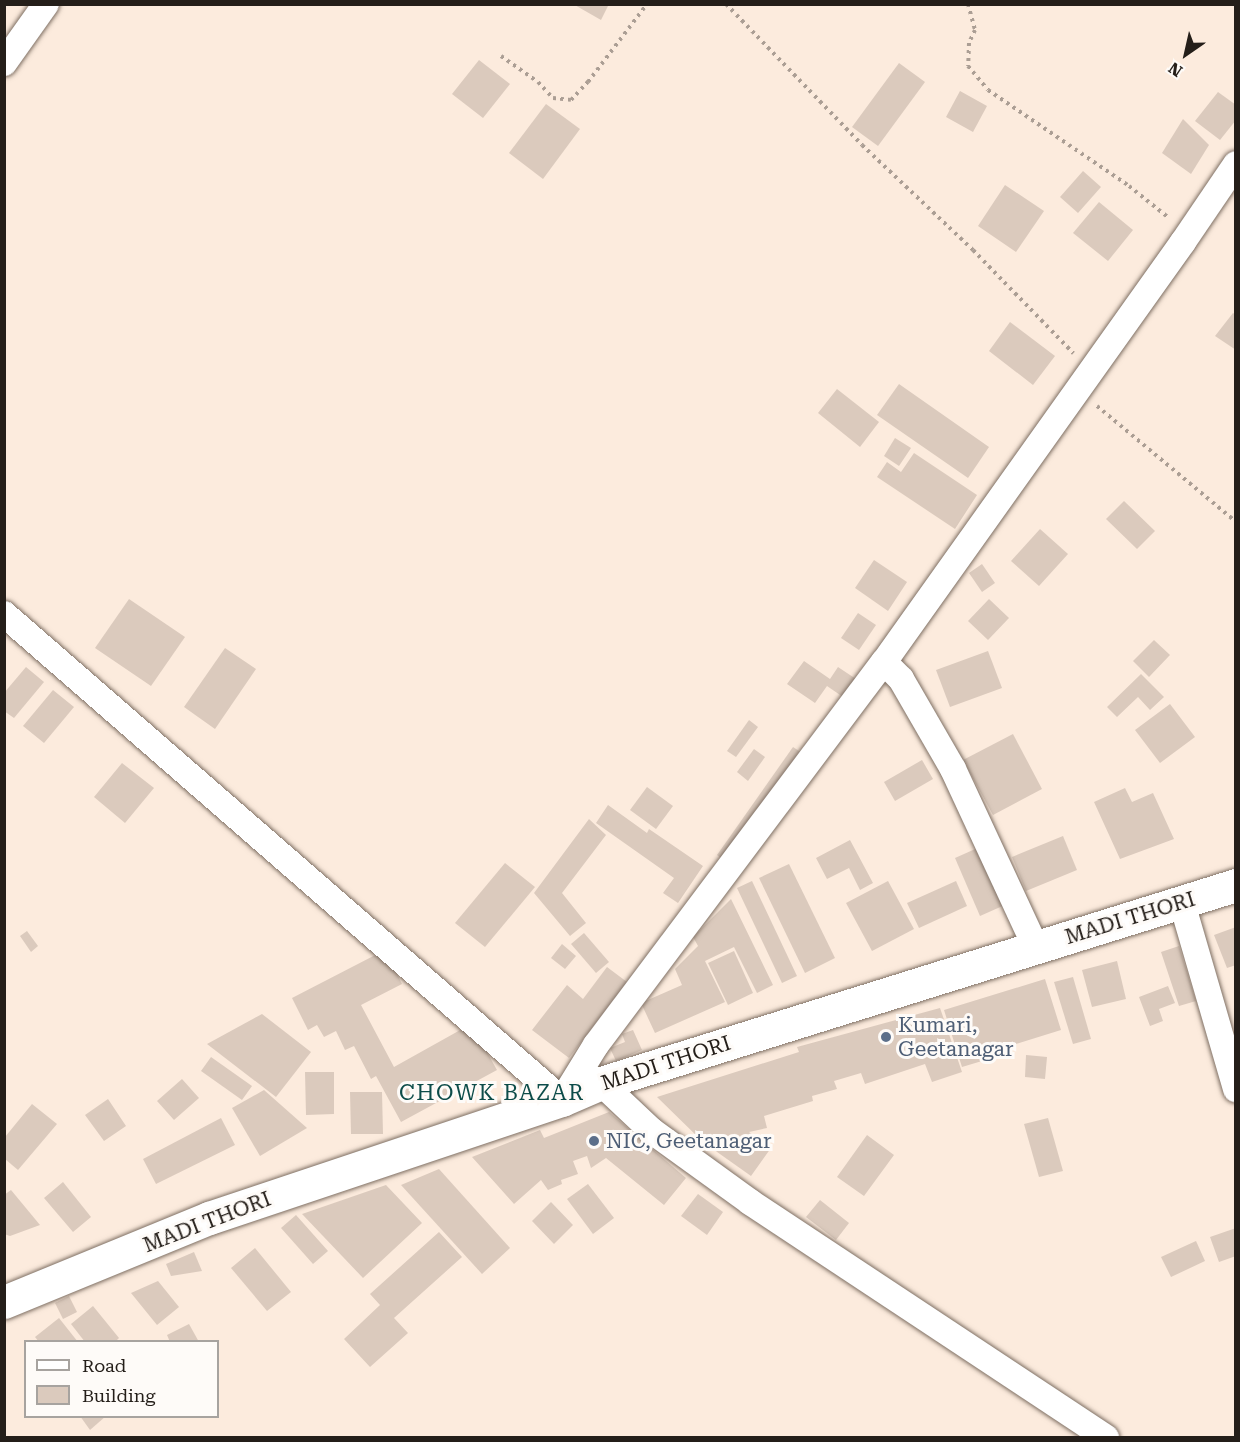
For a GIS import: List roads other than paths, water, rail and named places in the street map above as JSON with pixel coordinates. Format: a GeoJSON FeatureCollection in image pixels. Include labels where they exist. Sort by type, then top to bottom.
{"type":"FeatureCollection","features":[{"type":"Feature","properties":{"kind":"main road","name":"MADI THORI"},"geometry":{"type":"LineString","coordinates":[[4,1302],[209,1218],[562,1100],[601,1083],[1236,885]]}},
{"type":"Feature","properties":{"kind":"street"},"geometry":{"type":"LineString","coordinates":[[4,63],[46,4]]}},
{"type":"Feature","properties":{"kind":"street"},"geometry":{"type":"LineString","coordinates":[[4,614],[562,1100],[596,1045],[884,662],[1236,164]]}},
{"type":"Feature","properties":{"kind":"street"},"geometry":{"type":"LineString","coordinates":[[884,662],[901,679],[952,769],[1036,948]]}},
{"type":"Feature","properties":{"kind":"street"},"geometry":{"type":"LineString","coordinates":[[1182,903],[1236,1089]]}},
{"type":"Feature","properties":{"kind":"street"},"geometry":{"type":"LineString","coordinates":[[601,1083],[652,1131],[750,1202],[1106,1437]]}},
{"type":"Feature","properties":{"kind":"place","name":"Kumari, Geetanagar"},"geometry":{"type":"Point","coordinates":[886,1037]}},
{"type":"Feature","properties":{"kind":"place","name":"NIC, Geetanagar"},"geometry":{"type":"Point","coordinates":[594,1141]}},
{"type":"Feature","properties":{"kind":"district","name":"CHOWK BAZAR"},"geometry":{"type":"Point","coordinates":[492,1093]}}]}
